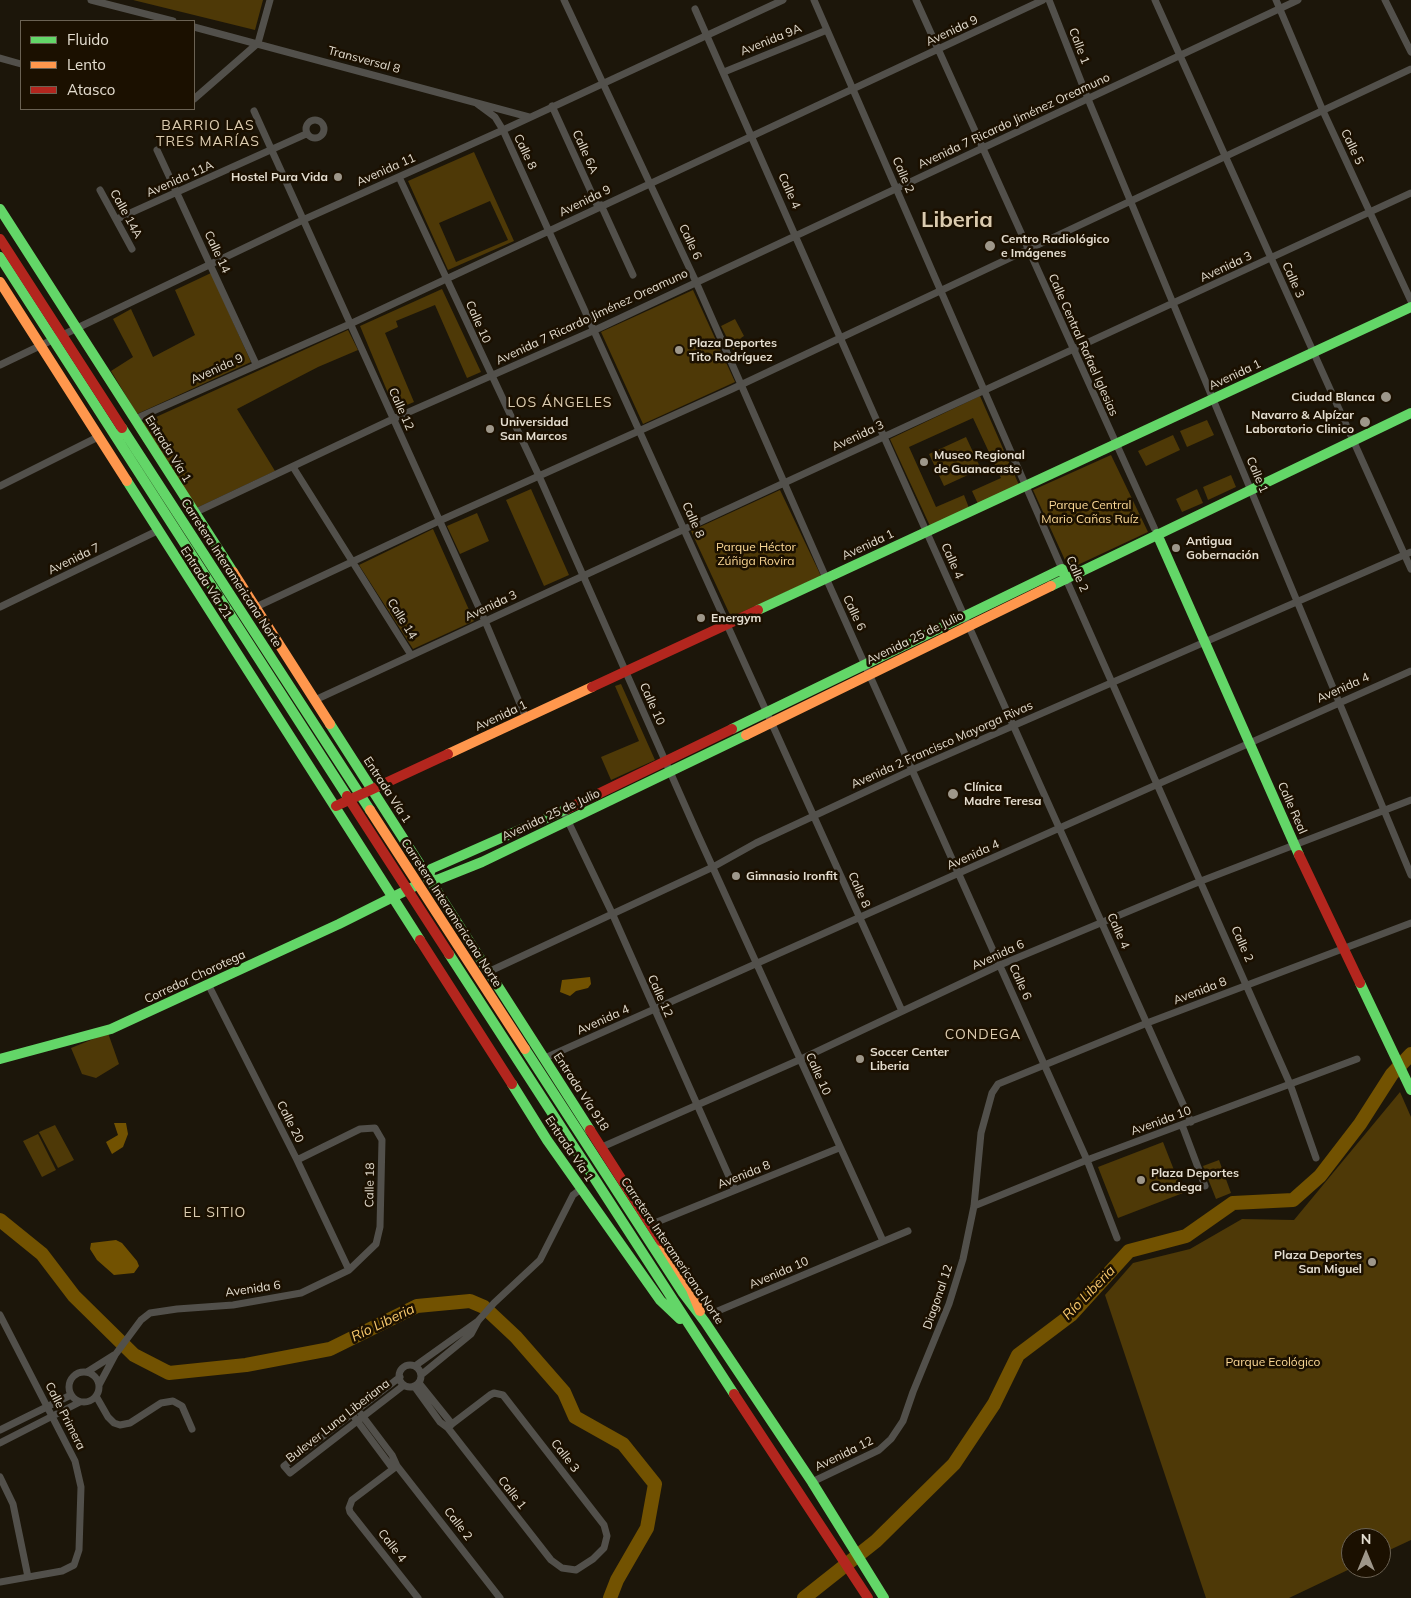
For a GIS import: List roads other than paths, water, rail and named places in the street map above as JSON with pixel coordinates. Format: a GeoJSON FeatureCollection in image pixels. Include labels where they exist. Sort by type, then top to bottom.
{"type":"FeatureCollection","features":[{"type":"Feature","properties":{"kind":"main road","name":"Entrada Vía 1"},"geometry":{"type":"LineString","coordinates":[[0,209],[428,879]]}},
{"type":"Feature","properties":{"kind":"main road","name":"Carretera Interamericana Norte"},"geometry":{"type":"LineString","coordinates":[[0,239],[683,1293],[705,1322],[812,1482],[884,1598]]}},
{"type":"Feature","properties":{"kind":"main road","name":"Carretera Interamericana Norte"},"geometry":{"type":"LineString","coordinates":[[0,257],[671,1300],[828,1534],[868,1598]]}},
{"type":"Feature","properties":{"kind":"main road","name":"Entrada Vía 21"},"geometry":{"type":"LineString","coordinates":[[0,282],[42,345],[98,437],[336,806],[393,898]]}},
{"type":"Feature","properties":{"kind":"main road","name":"Avenida 1"},"geometry":{"type":"LineString","coordinates":[[336,806],[1411,307]]}},
{"type":"Feature","properties":{"kind":"main road","name":"Avenida 25 de Julio"},"geometry":{"type":"LineString","coordinates":[[428,879],[431,869],[563,811],[965,615],[1156,534],[1411,413]]}},
{"type":"Feature","properties":{"kind":"main road","name":"Calle Real"},"geometry":{"type":"LineString","coordinates":[[1156,534],[1295,846],[1393,1055],[1410,1087]]}},
{"type":"Feature","properties":{"kind":"main road","name":"Avenida 25 de Julio"},"geometry":{"type":"LineString","coordinates":[[393,898],[428,879],[437,880],[568,821],[970,625],[1064,574]]}},
{"type":"Feature","properties":{"kind":"main road","name":"Entrada Vía 918"},"geometry":{"type":"LineString","coordinates":[[428,879],[602,1147],[691,1289],[705,1322]]}},
{"type":"Feature","properties":{"kind":"main road","name":"Entrada Vía 1"},"geometry":{"type":"LineString","coordinates":[[393,898],[446,984],[581,1190],[660,1300],[690,1329]]}},
{"type":"Feature","properties":{"kind":"main road","name":"Corredor Chorotega"},"geometry":{"type":"LineString","coordinates":[[0,1059],[111,1029],[393,898]]}},
{"type":"Feature","properties":{"kind":"street"},"geometry":{"type":"LineString","coordinates":[[91,0],[169,20]]}},
{"type":"Feature","properties":{"kind":"street"},"geometry":{"type":"LineString","coordinates":[[195,97],[258,43],[270,0]]}},
{"type":"Feature","properties":{"kind":"street","name":"Calle 6"},"geometry":{"type":"LineString","coordinates":[[564,0],[696,282],[826,578],[1087,1160],[1117,1238]]}},
{"type":"Feature","properties":{"kind":"street","name":"Avenida 11"},"geometry":{"type":"LineString","coordinates":[[0,365],[305,218],[503,130],[602,82],[783,0]]}},
{"type":"Feature","properties":{"kind":"street","name":"Calle 2"},"geometry":{"type":"LineString","coordinates":[[814,0],[1024,486],[1159,784],[1290,1084],[1316,1158]]}},
{"type":"Feature","properties":{"kind":"street","name":"Calle Central Rafael Iglesias"},"geometry":{"type":"LineString","coordinates":[[916,0],[1156,534]]}},
{"type":"Feature","properties":{"kind":"street","name":"Avenida 9"},"geometry":{"type":"LineString","coordinates":[[135,419],[350,324],[751,134],[938,50],[1043,0]]}},
{"type":"Feature","properties":{"kind":"street","name":"Calle 1"},"geometry":{"type":"LineString","coordinates":[[1049,0],[1088,99],[1411,875]]}},
{"type":"Feature","properties":{"kind":"street","name":"Calle 3"},"geometry":{"type":"LineString","coordinates":[[1156,0],[1224,157],[1352,440],[1408,554],[1411,569]]}},
{"type":"Feature","properties":{"kind":"street","name":"Calle 5"},"geometry":{"type":"LineString","coordinates":[[1276,0],[1322,111],[1411,302]]}},
{"type":"Feature","properties":{"kind":"street","name":"Avenida 7 Ricardo Jiménez Oreamuno"},"geometry":{"type":"LineString","coordinates":[[194,513],[393,419],[595,330],[1298,0]]}},
{"type":"Feature","properties":{"kind":"street"},"geometry":{"type":"LineString","coordinates":[[1385,0],[1411,52]]}},
{"type":"Feature","properties":{"kind":"street","name":"Calle 4"},"geometry":{"type":"LineString","coordinates":[[695,9],[926,532],[970,625],[1059,829],[1192,1122]]}},
{"type":"Feature","properties":{"kind":"street","name":"Transversal 8"},"geometry":{"type":"LineString","coordinates":[[195,27],[529,117]]}},
{"type":"Feature","properties":{"kind":"street","name":"Avenida 9A"},"geometry":{"type":"LineString","coordinates":[[724,72],[827,30]]}},
{"type":"Feature","properties":{"kind":"street"},"geometry":{"type":"LineString","coordinates":[[0,58],[20,64]]}},
{"type":"Feature","properties":{"kind":"street"},"geometry":{"type":"LineString","coordinates":[[256,607],[439,521],[741,384],[1411,69]]}},
{"type":"Feature","properties":{"kind":"street","name":"Calle 8"},"geometry":{"type":"LineString","coordinates":[[476,103],[495,117],[503,130],[902,1011]]}},
{"type":"Feature","properties":{"kind":"street","name":"Calle 6A"},"geometry":{"type":"LineString","coordinates":[[552,106],[633,275]]}},
{"type":"Feature","properties":{"kind":"street","name":"Calle 12"},"geometry":{"type":"LineString","coordinates":[[254,110],[305,218],[350,324],[485,621],[526,718]]}},
{"type":"Feature","properties":{"kind":"street","name":"Avenida 11A"},"geometry":{"type":"LineString","coordinates":[[117,219],[306,134]]}},
{"type":"Feature","properties":{"kind":"street","name":"Calle 14"},"geometry":{"type":"LineString","coordinates":[[157,150],[256,364]]}},
{"type":"Feature","properties":{"kind":"street","name":"Calle 10"},"geometry":{"type":"LineString","coordinates":[[399,177],[538,476],[669,772],[883,1241]]}},
{"type":"Feature","properties":{"kind":"street","name":"Calle 14A"},"geometry":{"type":"LineString","coordinates":[[100,190],[132,249]]}},
{"type":"Feature","properties":{"kind":"street","name":"Avenida 3"},"geometry":{"type":"LineString","coordinates":[[315,700],[1411,193]]}},
{"type":"Feature","properties":{"kind":"street"},"geometry":{"type":"LineString","coordinates":[[0,486],[98,437]]}},
{"type":"Feature","properties":{"kind":"street","name":"Calle 14"},"geometry":{"type":"LineString","coordinates":[[293,467],[412,655]]}},
{"type":"Feature","properties":{"kind":"street","name":"Avenida 7"},"geometry":{"type":"LineString","coordinates":[[0,607],[158,531]]}},
{"type":"Feature","properties":{"kind":"street","name":"Avenida 2 Francisco Mayorga Rivas"},"geometry":{"type":"LineString","coordinates":[[488,972],[713,867],[814,816],[912,770],[1408,554]]}},
{"type":"Feature","properties":{"kind":"street","name":"Avenida 4"},"geometry":{"type":"LineString","coordinates":[[544,1058],[1411,671]]}},
{"type":"Feature","properties":{"kind":"street","name":"Avenida 6"},"geometry":{"type":"LineString","coordinates":[[602,1147],[799,1060],[1000,965],[1201,881],[1411,800]]}},
{"type":"Feature","properties":{"kind":"street","name":"Calle 12"},"geometry":{"type":"LineString","coordinates":[[563,811],[612,913],[735,1190]]}},
{"type":"Feature","properties":{"kind":"street","name":"Avenida 8"},"geometry":{"type":"LineString","coordinates":[[974,1206],[981,1134],[992,1094],[998,1084],[1147,1023],[1411,923]]}},
{"type":"Feature","properties":{"kind":"street"},"geometry":{"type":"LineString","coordinates":[[446,984],[476,968],[488,972],[486,981],[457,1001]]}},
{"type":"Feature","properties":{"kind":"street","name":"Calle 20"},"geometry":{"type":"LineString","coordinates":[[208,984],[297,1160],[349,1270]]}},
{"type":"Feature","properties":{"kind":"street","name":"Avenida 10"},"geometry":{"type":"LineString","coordinates":[[974,1206],[1087,1160],[1357,1059]]}},
{"type":"Feature","properties":{"kind":"street"},"geometry":{"type":"LineString","coordinates":[[1182,1125],[1205,1186]]}},
{"type":"Feature","properties":{"kind":"street","name":"Calle 18"},"geometry":{"type":"LineString","coordinates":[[297,1160],[360,1129],[375,1128],[382,1140],[380,1227],[376,1244]]}},
{"type":"Feature","properties":{"kind":"street","name":"Avenida 8"},"geometry":{"type":"LineString","coordinates":[[657,1222],[839,1148]]}},
{"type":"Feature","properties":{"kind":"street"},"geometry":{"type":"LineString","coordinates":[[416,1384],[421,1375],[471,1334],[480,1319],[494,1303],[540,1260],[573,1194],[581,1190]]}},
{"type":"Feature","properties":{"kind":"street","name":"Diagonal 12"},"geometry":{"type":"LineString","coordinates":[[912,1392],[949,1304],[963,1259],[974,1206]]}},
{"type":"Feature","properties":{"kind":"street","name":"Avenida 10"},"geometry":{"type":"LineString","coordinates":[[713,1313],[908,1231]]}},
{"type":"Feature","properties":{"kind":"street","name":"Avenida 6"},"geometry":{"type":"LineString","coordinates":[[116,1354],[141,1320],[150,1313],[233,1305],[301,1293],[349,1270],[376,1244]]}},
{"type":"Feature","properties":{"kind":"street","name":"Calle Primera"},"geometry":{"type":"LineString","coordinates":[[0,1315],[75,1461],[81,1487],[79,1550],[74,1565],[62,1571],[28,1577]]}},
{"type":"Feature","properties":{"kind":"street","name":"Bulever Luna Liberiana"},"geometry":{"type":"LineString","coordinates":[[404,1385],[400,1378],[400,1372],[405,1367],[415,1366],[480,1319]]}},
{"type":"Feature","properties":{"kind":"street"},"geometry":{"type":"LineString","coordinates":[[80,1402],[71,1395],[70,1381],[77,1374],[87,1372],[116,1354]]}},
{"type":"Feature","properties":{"kind":"street"},"geometry":{"type":"LineString","coordinates":[[0,1443],[80,1402],[89,1401],[96,1396],[99,1385],[116,1354]]}},
{"type":"Feature","properties":{"kind":"street"},"geometry":{"type":"LineString","coordinates":[[415,1366],[421,1375]]}},
{"type":"Feature","properties":{"kind":"street"},"geometry":{"type":"LineString","coordinates":[[87,1372],[95,1377],[99,1385]]}},
{"type":"Feature","properties":{"kind":"street","name":"Bulever Luna Liberiana"},"geometry":{"type":"LineString","coordinates":[[400,1378],[284,1466],[290,1473],[404,1385],[416,1384]]}},
{"type":"Feature","properties":{"kind":"street","name":"Calle 1"},"geometry":{"type":"LineString","coordinates":[[416,1384],[440,1422],[450,1426],[551,1560],[562,1568]]}},
{"type":"Feature","properties":{"kind":"street","name":"Avenida 12"},"geometry":{"type":"LineString","coordinates":[[812,1482],[879,1450],[885,1445],[903,1421],[912,1392]]}},
{"type":"Feature","properties":{"kind":"street"},"geometry":{"type":"LineString","coordinates":[[0,1430],[71,1395]]}},
{"type":"Feature","properties":{"kind":"street","name":"Calle 3"},"geometry":{"type":"LineString","coordinates":[[450,1426],[490,1395],[503,1395],[604,1525],[607,1536],[604,1548],[594,1559],[576,1570],[562,1568]]}},
{"type":"Feature","properties":{"kind":"street"},"geometry":{"type":"LineString","coordinates":[[96,1396],[108,1417],[120,1425],[130,1423],[161,1403],[173,1401],[182,1406],[192,1429]]}},
{"type":"Feature","properties":{"kind":"street","name":"Calle 2"},"geometry":{"type":"LineString","coordinates":[[354,1412],[395,1467],[500,1598]]}},
{"type":"Feature","properties":{"kind":"street","name":"Calle 4"},"geometry":{"type":"LineString","coordinates":[[395,1467],[352,1500],[349,1508],[350,1512],[418,1598]]}},
{"type":"Feature","properties":{"kind":"street"},"geometry":{"type":"LineString","coordinates":[[0,1476],[13,1504],[28,1577],[0,1582]]}},
{"type":"Feature","properties":{"kind":"waterway","name":"Río Liberia"},"geometry":{"type":"LineString","coordinates":[[804,1598],[876,1541],[954,1464],[994,1404],[1018,1355],[1071,1315],[1129,1251],[1186,1236],[1233,1203],[1293,1200],[1320,1176],[1360,1124],[1392,1074],[1411,1054]]}},
{"type":"Feature","properties":{"kind":"waterway","name":"Río Liberia"},"geometry":{"type":"LineString","coordinates":[[0,1220],[42,1254],[74,1296],[134,1355],[169,1373],[246,1365],[330,1349],[417,1306],[470,1301],[484,1307],[516,1337],[564,1392],[575,1417],[623,1444],[655,1484],[647,1528],[617,1580],[610,1598]]}},
{"type":"Feature","properties":{"kind":"place","name":"Hostel Pura Vida"},"geometry":{"type":"Point","coordinates":[338,177]}},
{"type":"Feature","properties":{"kind":"place","name":"Centro Radiológico e Imágenes"},"geometry":{"type":"Point","coordinates":[990,246]}},
{"type":"Feature","properties":{"kind":"place","name":"Plaza Deportes Tito Rodríguez"},"geometry":{"type":"Point","coordinates":[679,350]}},
{"type":"Feature","properties":{"kind":"place","name":"Ciudad Blanca"},"geometry":{"type":"Point","coordinates":[1386,397]}},
{"type":"Feature","properties":{"kind":"place","name":"Navarro & Alpízar Laboratorio Clinico"},"geometry":{"type":"Point","coordinates":[1365,422]}},
{"type":"Feature","properties":{"kind":"place","name":"Universidad San Marcos"},"geometry":{"type":"Point","coordinates":[490,429]}},
{"type":"Feature","properties":{"kind":"place","name":"Museo Regional de Guanacaste"},"geometry":{"type":"Point","coordinates":[924,462]}},
{"type":"Feature","properties":{"kind":"place","name":"Antigua Gobernación"},"geometry":{"type":"Point","coordinates":[1176,548]}},
{"type":"Feature","properties":{"kind":"place","name":"Energym"},"geometry":{"type":"Point","coordinates":[701,618]}},
{"type":"Feature","properties":{"kind":"place","name":"Clínica Madre Teresa"},"geometry":{"type":"Point","coordinates":[953,794]}},
{"type":"Feature","properties":{"kind":"place","name":"Gimnasio Ironfit"},"geometry":{"type":"Point","coordinates":[736,876]}},
{"type":"Feature","properties":{"kind":"place","name":"Soccer Center Liberia"},"geometry":{"type":"Point","coordinates":[860,1059]}},
{"type":"Feature","properties":{"kind":"place","name":"Plaza Deportes Condega"},"geometry":{"type":"Point","coordinates":[1141,1180]}},
{"type":"Feature","properties":{"kind":"place","name":"Plaza Deportes San Miguel"},"geometry":{"type":"Point","coordinates":[1372,1262]}},
{"type":"Feature","properties":{"kind":"district","name":"BARRIO LAS TRES MARÍAS"},"geometry":{"type":"Point","coordinates":[208,134]}},
{"type":"Feature","properties":{"kind":"district","name":"Liberia"},"geometry":{"type":"Point","coordinates":[957,220]}},
{"type":"Feature","properties":{"kind":"district","name":"LOS ÁNGELES"},"geometry":{"type":"Point","coordinates":[560,403]}},
{"type":"Feature","properties":{"kind":"district","name":"CONDEGA"},"geometry":{"type":"Point","coordinates":[983,1035]}},
{"type":"Feature","properties":{"kind":"district","name":"EL SITIO"},"geometry":{"type":"Point","coordinates":[215,1213]}},
{"type":"Feature","properties":{"kind":"park label","name":"Parque Central Mario Cañas Ruíz"},"geometry":{"type":"Point","coordinates":[1090,512]}},
{"type":"Feature","properties":{"kind":"park label","name":"Parque Héctor Zúñiga Rovira"},"geometry":{"type":"Point","coordinates":[756,554]}},
{"type":"Feature","properties":{"kind":"park label","name":"Parque Ecológico"},"geometry":{"type":"Point","coordinates":[1273,1362]}}]}
